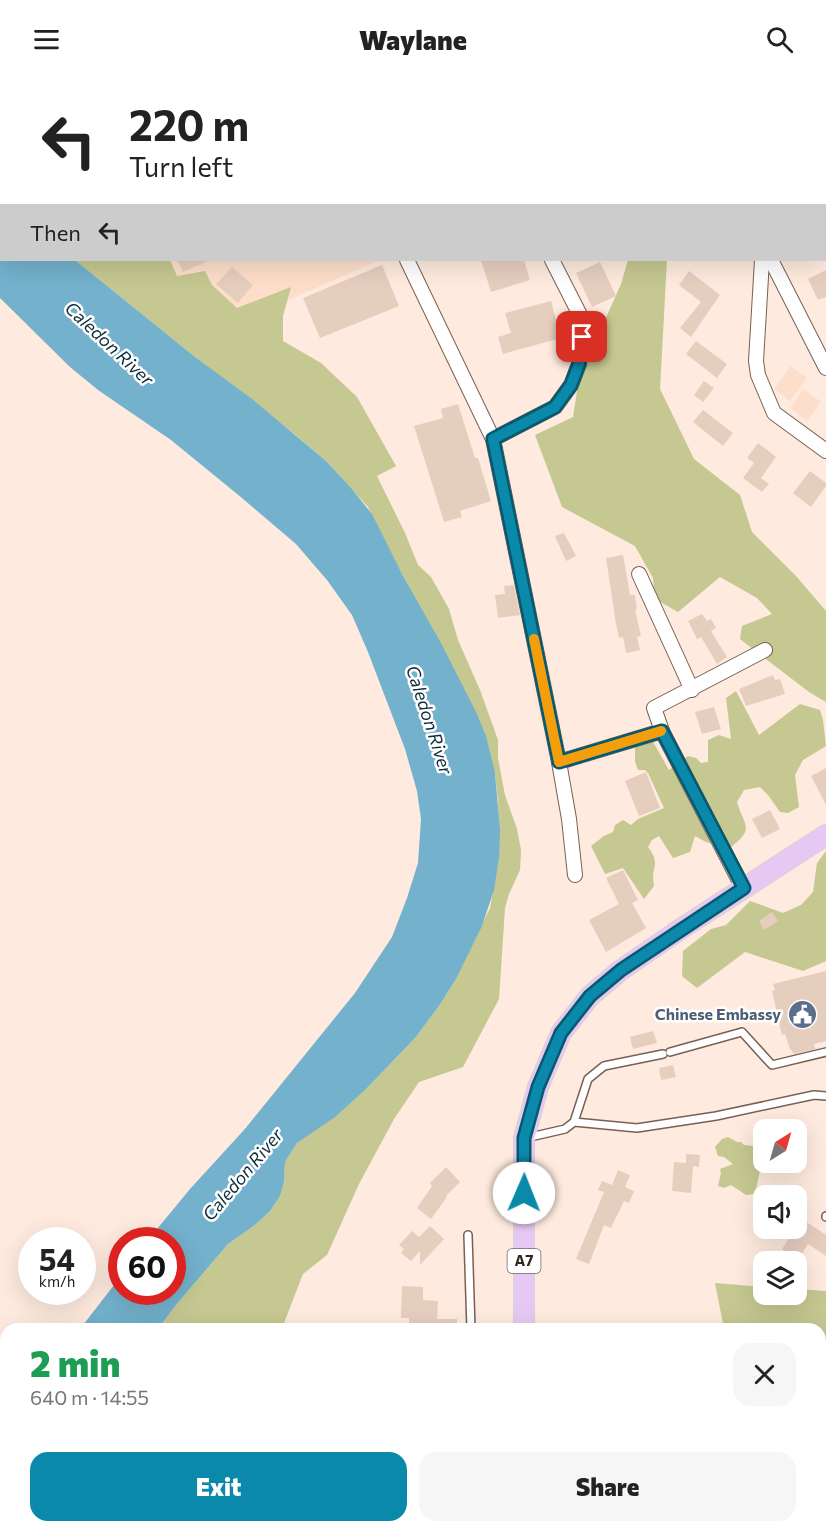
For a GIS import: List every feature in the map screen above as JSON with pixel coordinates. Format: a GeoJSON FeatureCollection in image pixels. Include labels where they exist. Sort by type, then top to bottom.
{"type":"FeatureCollection","features":[{"type":"Feature","properties":{"kind":"main road","name":"A7"},"geometry":{"type":"LineString","coordinates":[[524,1323],[524,1138],[538,1087],[561,1033],[590,996],[621,970],[826,835]]}},
{"type":"Feature","properties":{"kind":"street"},"geometry":{"type":"LineString","coordinates":[[407,261],[493,439],[559,762],[569,819],[575,875]]}},
{"type":"Feature","properties":{"kind":"street"},"geometry":{"type":"LineString","coordinates":[[493,439],[555,407],[571,385],[579,364],[582,337],[580,317],[552,261]]}},
{"type":"Feature","properties":{"kind":"street"},"geometry":{"type":"LineString","coordinates":[[762,261],[756,361],[758,375],[776,415],[826,451]]}},
{"type":"Feature","properties":{"kind":"street"},"geometry":{"type":"LineString","coordinates":[[772,261],[826,368]]}},
{"type":"Feature","properties":{"kind":"street"},"geometry":{"type":"LineString","coordinates":[[639,574],[692,690]]}},
{"type":"Feature","properties":{"kind":"street"},"geometry":{"type":"LineString","coordinates":[[744,888],[662,731],[654,708],[765,650]]}},
{"type":"Feature","properties":{"kind":"street"},"geometry":{"type":"LineString","coordinates":[[559,762],[662,731]]}},
{"type":"Feature","properties":{"kind":"lane"},"geometry":{"type":"LineString","coordinates":[[524,1138],[565,1128],[574,1122],[588,1079],[604,1066],[667,1053],[742,1032],[772,1065],[826,1052]]}},
{"type":"Feature","properties":{"kind":"lane"},"geometry":{"type":"LineString","coordinates":[[574,1122],[637,1128],[716,1116],[814,1095],[826,1096]]}},
{"type":"Feature","properties":{"kind":"lane"},"geometry":{"type":"LineString","coordinates":[[468,1235],[471,1323]]}},
{"type":"Feature","properties":{"kind":"shaded area"},"geometry":{"type":"Polygon","coordinates":[[[134,261],[377,261],[237,323],[134,261]]]}},
{"type":"Feature","properties":{"kind":"shaded area"},"geometry":{"type":"Polygon","coordinates":[[[791,366],[807,378],[790,401],[774,389],[791,366]]]}},
{"type":"Feature","properties":{"kind":"shaded area"},"geometry":{"type":"Polygon","coordinates":[[[804,389],[821,402],[807,421],[790,408],[804,389]]]}},
{"type":"Feature","properties":{"kind":"green space"},"geometry":{"type":"Polygon","coordinates":[[[76,261],[170,261],[177,276],[205,271],[212,285],[237,308],[291,287],[283,316],[283,341],[321,363],[357,397],[396,466],[377,476],[418,565],[431,577],[449,609],[458,640],[480,690],[498,740],[498,758],[505,795],[517,829],[521,850],[520,870],[505,908],[499,999],[463,1067],[419,1082],[394,1119],[359,1184],[327,1255],[303,1274],[284,1323],[162,1323],[176,1305],[186,1305],[186,1293],[228,1244],[270,1211],[280,1196],[284,1182],[285,1162],[297,1143],[367,1088],[416,1037],[441,1003],[456,979],[490,908],[499,858],[495,773],[413,596],[368,507],[325,460],[76,261]]]}},
{"type":"Feature","properties":{"kind":"green space"},"geometry":{"type":"Polygon","coordinates":[[[628,261],[667,261],[660,389],[694,459],[740,495],[752,532],[796,576],[826,611],[826,702],[809,692],[740,639],[742,626],[772,614],[757,598],[720,577],[678,612],[655,599],[653,578],[635,546],[562,507],[535,435],[573,417],[586,334],[604,322],[621,284],[628,261]]]}},
{"type":"Feature","properties":{"kind":"green space"},"geometry":{"type":"Polygon","coordinates":[[[736,691],[759,735],[800,704],[820,710],[826,746],[803,760],[795,775],[799,807],[788,813],[780,812],[760,787],[744,790],[737,802],[745,823],[745,832],[730,848],[706,842],[695,836],[690,852],[673,858],[659,836],[652,840],[648,847],[655,862],[654,886],[644,899],[623,868],[605,874],[591,846],[613,832],[615,825],[623,820],[631,825],[638,819],[664,808],[648,773],[645,770],[638,770],[635,762],[635,739],[648,733],[669,770],[688,756],[696,758],[701,763],[708,762],[708,740],[719,735],[731,739],[726,698],[736,691]]]}},
{"type":"Feature","properties":{"kind":"green space"},"geometry":{"type":"Polygon","coordinates":[[[826,851],[826,961],[803,971],[745,952],[697,988],[682,976],[683,951],[711,929],[726,925],[750,901],[783,913],[801,905],[813,892],[817,863],[826,851]]]}},
{"type":"Feature","properties":{"kind":"green space"},"geometry":{"type":"Polygon","coordinates":[[[728,1137],[744,1145],[753,1146],[753,1173],[760,1173],[757,1185],[753,1185],[753,1194],[746,1195],[731,1185],[724,1188],[718,1186],[720,1169],[733,1164],[724,1157],[718,1156],[715,1147],[722,1139],[728,1137]]]}},
{"type":"Feature","properties":{"kind":"green space"},"geometry":{"type":"Polygon","coordinates":[[[715,1283],[753,1286],[753,1305],[807,1305],[807,1290],[826,1291],[826,1323],[723,1323],[715,1283]]]}},
{"type":"Feature","properties":{"kind":"water","name":"Caledon River"},"geometry":{"type":"Polygon","coordinates":[[[0,261],[76,261],[195,357],[252,399],[325,460],[372,514],[476,712],[486,736],[495,773],[500,831],[494,890],[482,926],[456,979],[416,1037],[367,1088],[335,1117],[297,1143],[285,1162],[284,1182],[280,1196],[270,1211],[228,1244],[186,1293],[186,1227],[159,1227],[244,1130],[355,993],[392,937],[418,863],[421,819],[417,791],[405,749],[368,652],[352,615],[327,580],[296,544],[242,498],[171,440],[98,390],[70,367],[0,298],[0,261]]]}},
{"type":"Feature","properties":{"kind":"water"},"geometry":{"type":"Polygon","coordinates":[[[108,1293],[108,1305],[176,1305],[162,1323],[85,1323],[108,1293]]]}},
{"type":"Feature","properties":{"kind":"building"},"geometry":{"type":"Polygon","coordinates":[[[178,261],[208,261],[183,272],[178,261]]]}},
{"type":"Feature","properties":{"kind":"building"},"geometry":{"type":"Polygon","coordinates":[[[481,261],[524,261],[530,280],[491,292],[481,261]]]}},
{"type":"Feature","properties":{"kind":"building"},"geometry":{"type":"Polygon","coordinates":[[[600,262],[616,296],[592,307],[576,273],[600,262]]]}},
{"type":"Feature","properties":{"kind":"building"},"geometry":{"type":"Polygon","coordinates":[[[382,265],[399,306],[320,338],[303,298],[382,265]]]}},
{"type":"Feature","properties":{"kind":"building"},"geometry":{"type":"Polygon","coordinates":[[[232,267],[253,285],[238,303],[216,284],[232,267]]]}},
{"type":"Feature","properties":{"kind":"building"},"geometry":{"type":"Polygon","coordinates":[[[826,270],[826,297],[818,300],[808,279],[826,270]]]}},
{"type":"Feature","properties":{"kind":"building"},"geometry":{"type":"Polygon","coordinates":[[[689,271],[720,295],[691,337],[680,328],[701,302],[679,285],[689,271]]]}},
{"type":"Feature","properties":{"kind":"building"},"geometry":{"type":"Polygon","coordinates":[[[551,301],[561,338],[503,354],[498,337],[511,333],[505,313],[551,301]]]}},
{"type":"Feature","properties":{"kind":"building"},"geometry":{"type":"Polygon","coordinates":[[[696,341],[727,364],[717,378],[686,354],[696,341]]]}},
{"type":"Feature","properties":{"kind":"building"},"geometry":{"type":"Polygon","coordinates":[[[704,381],[714,388],[703,402],[694,395],[704,381]]]}},
{"type":"Feature","properties":{"kind":"building"},"geometry":{"type":"Polygon","coordinates":[[[458,404],[491,501],[460,511],[462,517],[444,522],[414,426],[443,418],[441,409],[458,404]]]}},
{"type":"Feature","properties":{"kind":"building"},"geometry":{"type":"Polygon","coordinates":[[[703,410],[733,433],[723,446],[693,422],[703,410]]]}},
{"type":"Feature","properties":{"kind":"building"},"geometry":{"type":"Polygon","coordinates":[[[758,443],[776,457],[761,478],[769,484],[762,492],[743,478],[754,463],[747,458],[758,443]]]}},
{"type":"Feature","properties":{"kind":"building"},"geometry":{"type":"Polygon","coordinates":[[[810,471],[826,483],[811,507],[793,493],[810,471]]]}},
{"type":"Feature","properties":{"kind":"building"},"geometry":{"type":"Polygon","coordinates":[[[564,533],[576,556],[566,561],[555,536],[564,533]]]}},
{"type":"Feature","properties":{"kind":"building"},"geometry":{"type":"Polygon","coordinates":[[[623,555],[630,595],[635,595],[637,610],[635,610],[641,636],[637,637],[640,650],[626,653],[623,637],[619,638],[616,624],[606,558],[623,555]]]}},
{"type":"Feature","properties":{"kind":"building"},"geometry":{"type":"Polygon","coordinates":[[[514,585],[520,615],[498,618],[495,595],[505,594],[504,586],[514,585]]]}},
{"type":"Feature","properties":{"kind":"building"},"geometry":{"type":"Polygon","coordinates":[[[702,614],[707,621],[711,619],[716,628],[711,631],[727,657],[717,664],[701,637],[697,639],[688,621],[702,614]]]}},
{"type":"Feature","properties":{"kind":"building"},"geometry":{"type":"Polygon","coordinates":[[[773,675],[775,680],[780,679],[785,694],[746,706],[739,689],[773,675]]]}},
{"type":"Feature","properties":{"kind":"building"},"geometry":{"type":"Polygon","coordinates":[[[714,707],[721,729],[702,734],[695,712],[714,707]]]}},
{"type":"Feature","properties":{"kind":"building"},"geometry":{"type":"Polygon","coordinates":[[[826,768],[826,805],[811,776],[826,768]]]}},
{"type":"Feature","properties":{"kind":"building"},"geometry":{"type":"Polygon","coordinates":[[[646,772],[660,808],[639,816],[625,781],[646,772]]]}},
{"type":"Feature","properties":{"kind":"building"},"geometry":{"type":"Polygon","coordinates":[[[770,810],[780,829],[762,838],[752,819],[770,810]]]}},
{"type":"Feature","properties":{"kind":"building"},"geometry":{"type":"Polygon","coordinates":[[[623,870],[638,900],[632,903],[646,928],[606,952],[589,920],[619,904],[606,878],[623,870]]]}},
{"type":"Feature","properties":{"kind":"building"},"geometry":{"type":"Polygon","coordinates":[[[772,912],[778,921],[764,930],[759,921],[772,912]]]}},
{"type":"Feature","properties":{"kind":"building","name":"Chinese Embassy"},"geometry":{"type":"Polygon","coordinates":[[[826,971],[826,1041],[814,1044],[815,1049],[794,1054],[785,1034],[782,1035],[772,991],[775,990],[773,984],[826,971]]]}},
{"type":"Feature","properties":{"kind":"building"},"geometry":{"type":"Polygon","coordinates":[[[653,1031],[657,1043],[633,1049],[630,1037],[653,1031]]]}},
{"type":"Feature","properties":{"kind":"building"},"geometry":{"type":"Polygon","coordinates":[[[673,1065],[676,1077],[661,1080],[659,1068],[673,1065]]]}},
{"type":"Feature","properties":{"kind":"building"},"geometry":{"type":"Polygon","coordinates":[[[686,1154],[700,1155],[699,1167],[693,1166],[691,1193],[672,1191],[674,1162],[686,1163],[686,1154]]]}},
{"type":"Feature","properties":{"kind":"building"},"geometry":{"type":"Polygon","coordinates":[[[446,1167],[460,1182],[446,1196],[431,1219],[417,1208],[432,1186],[430,1183],[446,1167]]]}},
{"type":"Feature","properties":{"kind":"building"},"geometry":{"type":"Polygon","coordinates":[[[618,1170],[630,1175],[625,1187],[634,1191],[629,1203],[624,1201],[611,1228],[604,1225],[589,1264],[576,1259],[604,1192],[598,1190],[602,1181],[612,1185],[618,1170]]]}},
{"type":"Feature","properties":{"kind":"building"},"geometry":{"type":"Polygon","coordinates":[[[807,1222],[826,1235],[826,1256],[808,1244],[804,1251],[782,1249],[789,1239],[807,1239],[807,1222]]]}},
{"type":"Feature","properties":{"kind":"building"},"geometry":{"type":"Polygon","coordinates":[[[430,1226],[444,1239],[420,1265],[420,1251],[411,1261],[401,1253],[404,1249],[399,1245],[412,1231],[419,1237],[430,1226]]]}},
{"type":"Feature","properties":{"kind":"building"},"geometry":{"type":"Polygon","coordinates":[[[402,1286],[423,1287],[423,1300],[438,1301],[437,1319],[457,1319],[457,1323],[409,1323],[409,1318],[401,1318],[402,1286]]]}},
{"type":"Feature","properties":{"kind":"slow traffic"},"geometry":{"type":"LineString","coordinates":[[534,639],[559,762],[661,731]]}},
{"type":"Feature","properties":{"kind":"place","name":"Chinese Embassy"},"geometry":{"type":"Point","coordinates":[802,1014]}},
{"type":"Feature","properties":{"kind":"route"},"geometry":{"type":"LineString","coordinates":[[524,1193],[524,1138],[538,1087],[561,1033],[590,996],[621,970],[744,888],[662,731],[559,762],[493,439],[555,407],[571,385],[579,364],[582,337]]}}]}
